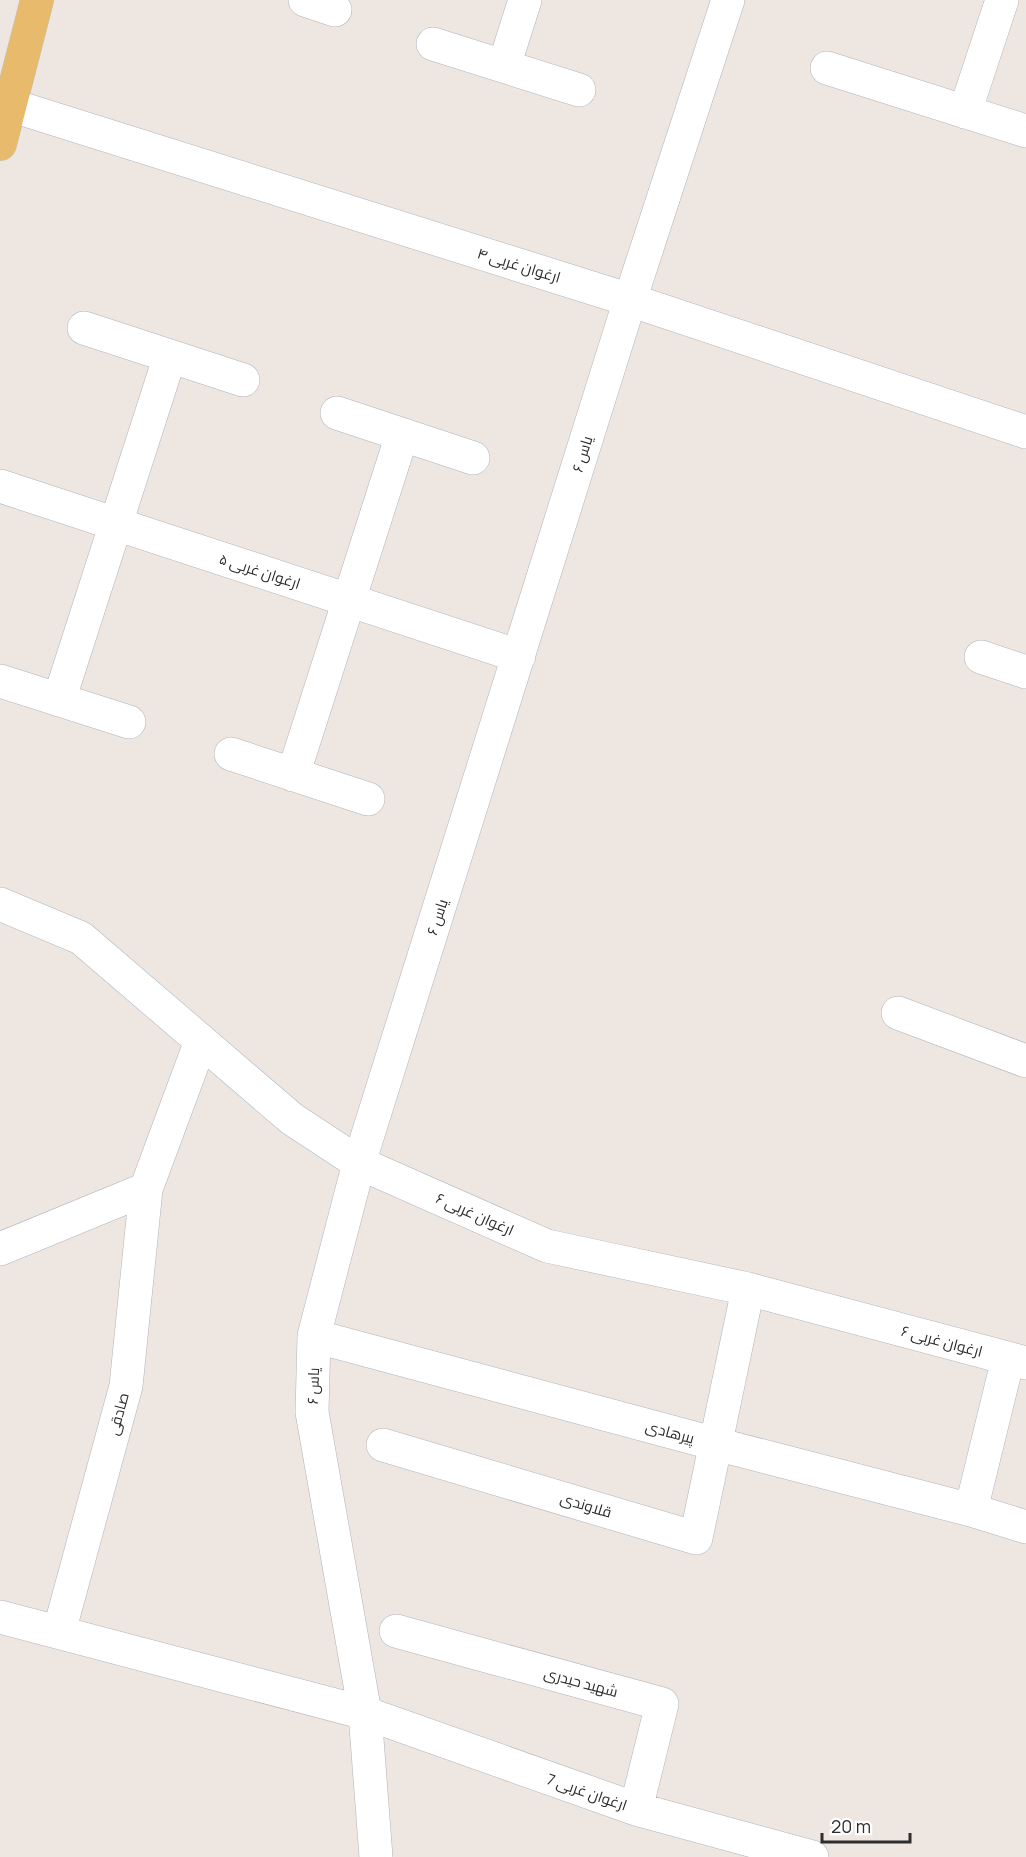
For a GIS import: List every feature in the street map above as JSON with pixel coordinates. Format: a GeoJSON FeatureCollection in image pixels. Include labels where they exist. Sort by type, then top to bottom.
{"type":"FeatureCollection","features":[{"type":"Feature","properties":{"kind":"main road"},"geometry":{"type":"LineString","coordinates":[[0,144],[5,104],[37,0]]}},
{"type":"Feature","properties":{"kind":"street"},"geometry":{"type":"LineString","coordinates":[[305,0],[335,10]]}},
{"type":"Feature","properties":{"kind":"street"},"geometry":{"type":"LineString","coordinates":[[504,66],[525,0]]}},
{"type":"Feature","properties":{"kind":"street","name":"یاس ۶"},"geometry":{"type":"LineString","coordinates":[[376,1857],[365,1713],[312,1412],[314,1336],[359,1163],[630,300],[728,0]]}},
{"type":"Feature","properties":{"kind":"street"},"geometry":{"type":"LineString","coordinates":[[965,112],[1002,0]]}},
{"type":"Feature","properties":{"kind":"street"},"geometry":{"type":"LineString","coordinates":[[433,44],[579,90]]}},
{"type":"Feature","properties":{"kind":"street"},"geometry":{"type":"LineString","coordinates":[[827,68],[1026,131]]}},
{"type":"Feature","properties":{"kind":"street","name":"ارغوان غربی ۴"},"geometry":{"type":"LineString","coordinates":[[5,104],[630,300],[1026,431]]}},
{"type":"Feature","properties":{"kind":"street"},"geometry":{"type":"LineString","coordinates":[[84,328],[243,380]]}},
{"type":"Feature","properties":{"kind":"street"},"geometry":{"type":"LineString","coordinates":[[59,700],[170,356]]}},
{"type":"Feature","properties":{"kind":"street"},"geometry":{"type":"LineString","coordinates":[[337,413],[473,458]]}},
{"type":"Feature","properties":{"kind":"street"},"geometry":{"type":"LineString","coordinates":[[293,775],[402,435]]}},
{"type":"Feature","properties":{"kind":"street","name":"ارغوان غربی ۵"},"geometry":{"type":"LineString","coordinates":[[0,486],[519,656]]}},
{"type":"Feature","properties":{"kind":"street"},"geometry":{"type":"LineString","coordinates":[[981,657],[1026,672]]}},
{"type":"Feature","properties":{"kind":"street"},"geometry":{"type":"LineString","coordinates":[[0,681],[129,722]]}},
{"type":"Feature","properties":{"kind":"street"},"geometry":{"type":"LineString","coordinates":[[231,754],[368,799]]}},
{"type":"Feature","properties":{"kind":"street","name":"ارغوان غربی ۶"},"geometry":{"type":"LineString","coordinates":[[2,913],[81,938],[292,1119],[359,1163],[547,1246],[748,1289],[1017,1361]]}},
{"type":"Feature","properties":{"kind":"street"},"geometry":{"type":"LineString","coordinates":[[898,1012],[1026,1061]]}},
{"type":"Feature","properties":{"kind":"street","name":"صادقی"},"geometry":{"type":"LineString","coordinates":[[59,1632],[126,1386],[146,1189],[201,1041]]}},
{"type":"Feature","properties":{"kind":"street"},"geometry":{"type":"LineString","coordinates":[[0,1249],[146,1189]]}},
{"type":"Feature","properties":{"kind":"street"},"geometry":{"type":"LineString","coordinates":[[716,1444],[748,1289]]}},
{"type":"Feature","properties":{"kind":"street","name":"پیرهادی"},"geometry":{"type":"LineString","coordinates":[[314,1336],[971,1510],[1026,1527]]}},
{"type":"Feature","properties":{"kind":"street"},"geometry":{"type":"LineString","coordinates":[[971,1510],[1017,1361]]}},
{"type":"Feature","properties":{"kind":"street","name":"قلاوندی"},"geometry":{"type":"LineString","coordinates":[[383,1445],[696,1538],[716,1444]]}},
{"type":"Feature","properties":{"kind":"street","name":"ارغوان غربی 7"},"geometry":{"type":"LineString","coordinates":[[0,1617],[365,1713],[636,1809],[812,1857]]}},
{"type":"Feature","properties":{"kind":"street","name":"شهید حیدری"},"geometry":{"type":"LineString","coordinates":[[396,1631],[663,1704],[636,1809]]}}]}
